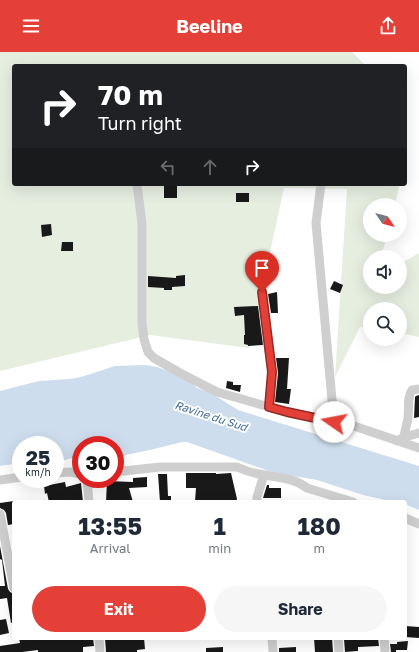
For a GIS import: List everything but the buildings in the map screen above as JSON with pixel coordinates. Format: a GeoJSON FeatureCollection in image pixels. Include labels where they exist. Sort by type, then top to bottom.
{"type":"FeatureCollection","features":[{"type":"Feature","properties":{"kind":"street"},"geometry":{"type":"LineString","coordinates":[[137,186],[142,224],[142,323],[144,339],[148,352],[162,363],[217,392],[287,412],[350,425],[400,439],[419,448]]}},
{"type":"Feature","properties":{"kind":"street"},"geometry":{"type":"LineString","coordinates":[[321,186],[316,223],[334,422]]}},
{"type":"Feature","properties":{"kind":"street"},"geometry":{"type":"LineString","coordinates":[[262,292],[272,372],[269,407]]}},
{"type":"Feature","properties":{"kind":"street"},"geometry":{"type":"LineString","coordinates":[[400,439],[408,418],[409,397],[412,390],[419,389]]}},
{"type":"Feature","properties":{"kind":"street"},"geometry":{"type":"LineString","coordinates":[[400,439],[419,433]]}},
{"type":"Feature","properties":{"kind":"street"},"geometry":{"type":"LineString","coordinates":[[124,471],[160,467],[237,467],[264,475],[281,477],[302,483],[307,488],[346,500]]}},
{"type":"Feature","properties":{"kind":"street"},"geometry":{"type":"LineString","coordinates":[[257,500],[264,475]]}},
{"type":"Feature","properties":{"kind":"street"},"geometry":{"type":"LineString","coordinates":[[0,480],[12,478]]}},
{"type":"Feature","properties":{"kind":"street"},"geometry":{"type":"LineString","coordinates":[[88,488],[89,500]]}},
{"type":"Feature","properties":{"kind":"street"},"geometry":{"type":"LineString","coordinates":[[0,514],[12,577]]}},
{"type":"Feature","properties":{"kind":"street"},"geometry":{"type":"LineString","coordinates":[[407,519],[419,524]]}},
{"type":"Feature","properties":{"kind":"street"},"geometry":{"type":"LineString","coordinates":[[99,640],[100,652]]}},
{"type":"Feature","properties":{"kind":"street"},"geometry":{"type":"LineString","coordinates":[[272,640],[273,652]]}},
{"type":"Feature","properties":{"kind":"street"},"geometry":{"type":"LineString","coordinates":[[338,640],[339,652]]}},
{"type":"Feature","properties":{"kind":"street"},"geometry":{"type":"LineString","coordinates":[[384,640],[385,652]]}},
{"type":"Feature","properties":{"kind":"shaded area"},"geometry":{"type":"Polygon","coordinates":[[[0,52],[352,52],[364,64],[12,64],[12,186],[399,186],[397,198],[363,198],[363,242],[385,242],[383,250],[363,250],[363,294],[407,294],[407,260],[419,253],[419,337],[407,334],[407,302],[363,302],[363,327],[360,327],[335,377],[347,189],[284,188],[249,348],[150,335],[0,371],[0,52]]]}},
{"type":"Feature","properties":{"kind":"water","name":"Ravine du Sud"},"geometry":{"type":"Polygon","coordinates":[[[145,365],[157,367],[185,377],[197,388],[211,393],[238,410],[419,466],[419,510],[407,505],[407,500],[386,500],[363,495],[317,480],[269,471],[187,442],[124,455],[124,436],[72,436],[72,458],[64,460],[64,436],[12,436],[12,464],[0,466],[0,391],[39,381],[81,377],[115,366],[145,365]]]}},
{"type":"Feature","properties":{"kind":"route"},"geometry":{"type":"LineString","coordinates":[[262,292],[272,372],[269,407],[334,422]]}}]}
